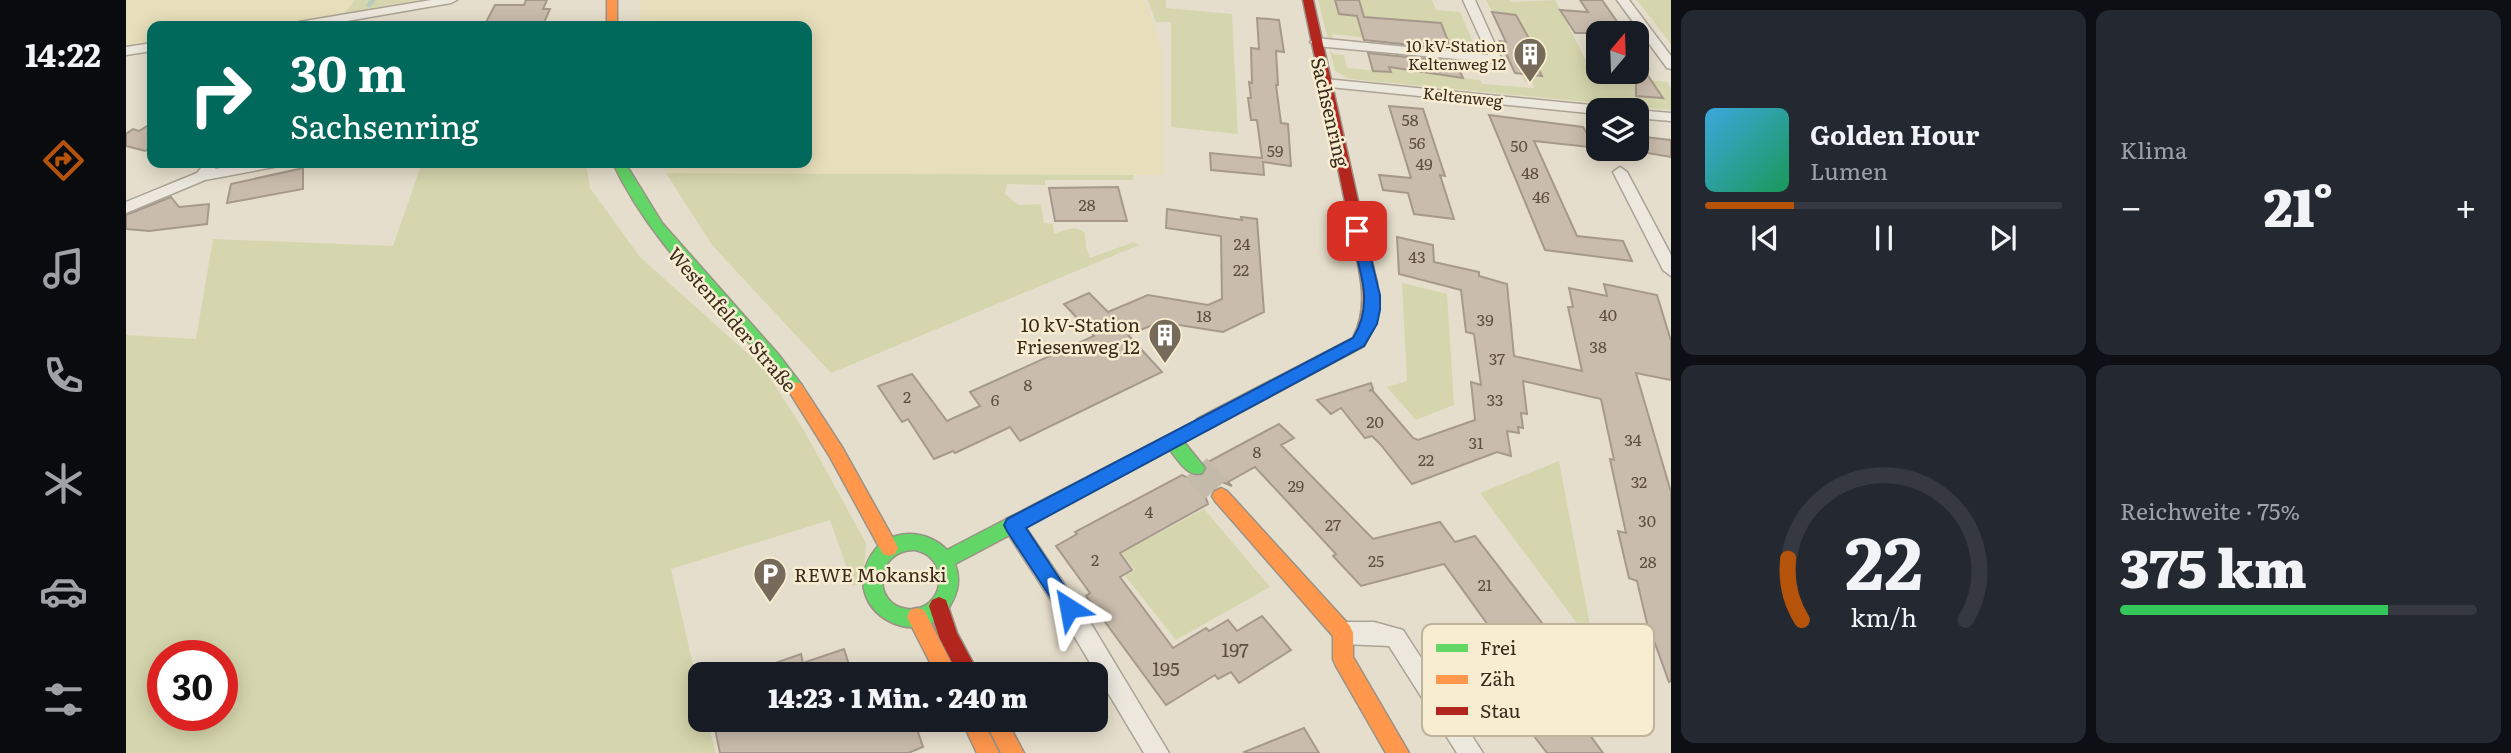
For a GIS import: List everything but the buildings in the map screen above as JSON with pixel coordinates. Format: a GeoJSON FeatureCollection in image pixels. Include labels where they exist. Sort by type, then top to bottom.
{"type":"FeatureCollection","features":[{"type":"Feature","properties":{"kind":"street"},"geometry":{"type":"LineString","coordinates":[[336,21],[452,0]]}},
{"type":"Feature","properties":{"kind":"street"},"geometry":{"type":"LineString","coordinates":[[612,0],[612,21]]}},
{"type":"Feature","properties":{"kind":"street","name":"Sachsenring"},"geometry":{"type":"LineString","coordinates":[[945,560],[1359,342],[1370,324],[1372,295],[1308,0]]}},
{"type":"Feature","properties":{"kind":"street","name":"Sachsenring"},"geometry":{"type":"LineString","coordinates":[[1316,42],[1496,61],[1469,0]]}},
{"type":"Feature","properties":{"kind":"street"},"geometry":{"type":"LineString","coordinates":[[1623,0],[1671,65]]}},
{"type":"Feature","properties":{"kind":"street"},"geometry":{"type":"LineString","coordinates":[[366,21],[372,16]]}},
{"type":"Feature","properties":{"kind":"street"},"geometry":{"type":"LineString","coordinates":[[126,51],[147,48]]}},
{"type":"Feature","properties":{"kind":"street","name":"Keltenweg"},"geometry":{"type":"LineString","coordinates":[[1325,83],[1586,109]]}},
{"type":"Feature","properties":{"kind":"street"},"geometry":{"type":"LineString","coordinates":[[1649,115],[1671,117]]}},
{"type":"Feature","properties":{"kind":"street"},"geometry":{"type":"LineString","coordinates":[[202,176],[208,168]]}},
{"type":"Feature","properties":{"kind":"street"},"geometry":{"type":"LineString","coordinates":[[126,208],[202,176],[246,168]]}},
{"type":"Feature","properties":{"kind":"street","name":"Westenfelder Straße"},"geometry":{"type":"LineString","coordinates":[[622,168],[649,221],[775,362],[806,403],[889,548]]}},
{"type":"Feature","properties":{"kind":"street"},"geometry":{"type":"LineString","coordinates":[[1620,172],[1671,270]]}},
{"type":"Feature","properties":{"kind":"street"},"geometry":{"type":"LineString","coordinates":[[1173,442],[1196,468]]}},
{"type":"Feature","properties":{"kind":"street"},"geometry":{"type":"LineString","coordinates":[[1222,496],[1343,634],[1343,659],[1398,753]]}},
{"type":"Feature","properties":{"kind":"street"},"geometry":{"type":"LineString","coordinates":[[1013,525],[1079,624],[1157,753]]}},
{"type":"Feature","properties":{"kind":"street"},"geometry":{"type":"LineString","coordinates":[[911,542],[921,544],[931,548],[945,560],[951,585],[947,597],[939,606],[917,617],[891,612],[874,594],[872,573],[875,562],[889,548],[911,542]]}},
{"type":"Feature","properties":{"kind":"street"},"geometry":{"type":"LineString","coordinates":[[939,606],[949,637],[963,662]]}},
{"type":"Feature","properties":{"kind":"street"},"geometry":{"type":"LineString","coordinates":[[917,617],[941,662]]}},
{"type":"Feature","properties":{"kind":"street"},"geometry":{"type":"LineString","coordinates":[[1343,634],[1374,633],[1395,637],[1422,678]]}},
{"type":"Feature","properties":{"kind":"street"},"geometry":{"type":"LineString","coordinates":[[978,732],[988,753]]}},
{"type":"Feature","properties":{"kind":"street"},"geometry":{"type":"LineString","coordinates":[[1001,732],[1013,753]]}},
{"type":"Feature","properties":{"kind":"street"},"geometry":{"type":"LineString","coordinates":[[1460,736],[1471,753]]}},
{"type":"Feature","properties":{"kind":"shaded area"},"geometry":{"type":"Polygon","coordinates":[[[126,0],[355,0],[341,18],[319,21],[147,21],[147,46],[126,49],[126,0]]]}},
{"type":"Feature","properties":{"kind":"shaded area"},"geometry":{"type":"Polygon","coordinates":[[[640,0],[1145,0],[1162,48],[1164,175],[666,173],[665,168],[812,168],[812,21],[641,21],[640,0]]]}},
{"type":"Feature","properties":{"kind":"green space"},"geometry":{"type":"Polygon","coordinates":[[[355,0],[420,0],[374,8],[341,18],[355,0]]]}},
{"type":"Feature","properties":{"kind":"green space"},"geometry":{"type":"Polygon","coordinates":[[[1148,0],[1166,0],[1166,8],[1232,14],[1238,134],[1171,127],[1171,22],[1156,22],[1148,0]]]}},
{"type":"Feature","properties":{"kind":"green space"},"geometry":{"type":"Polygon","coordinates":[[[1318,0],[1432,0],[1436,10],[1460,12],[1477,51],[1332,34],[1333,40],[1328,39],[1318,0]]]}},
{"type":"Feature","properties":{"kind":"green space"},"geometry":{"type":"Polygon","coordinates":[[[1486,0],[1555,0],[1586,60],[1586,84],[1649,84],[1649,80],[1667,82],[1671,88],[1671,110],[1649,108],[1649,98],[1586,98],[1586,102],[1350,79],[1335,71],[1330,50],[1333,54],[1344,55],[1347,68],[1390,72],[1389,67],[1480,80],[1482,84],[1534,88],[1532,82],[1525,81],[1521,74],[1542,75],[1526,44],[1531,43],[1517,15],[1492,12],[1486,0]]]}},
{"type":"Feature","properties":{"kind":"green space"},"geometry":{"type":"Polygon","coordinates":[[[1637,0],[1671,0],[1671,44],[1637,0]]]}},
{"type":"Feature","properties":{"kind":"green space"},"geometry":{"type":"Polygon","coordinates":[[[420,168],[587,168],[590,188],[640,257],[764,368],[806,434],[866,543],[860,583],[853,586],[830,520],[671,569],[692,662],[688,662],[688,732],[710,732],[716,753],[126,753],[126,335],[196,339],[213,239],[393,246],[420,168]]]}},
{"type":"Feature","properties":{"kind":"green space"},"geometry":{"type":"Polygon","coordinates":[[[666,173],[1134,175],[1133,180],[1045,180],[1045,185],[1007,184],[1005,194],[1018,205],[1041,204],[1044,223],[1053,224],[1054,234],[1074,229],[1085,233],[1090,258],[1134,242],[1139,245],[831,373],[712,245],[666,173]]]}},
{"type":"Feature","properties":{"kind":"green space"},"geometry":{"type":"Polygon","coordinates":[[[1402,283],[1447,294],[1454,405],[1416,420],[1387,387],[1407,381],[1402,283]]]}},
{"type":"Feature","properties":{"kind":"green space"},"geometry":{"type":"Polygon","coordinates":[[[1559,461],[1590,624],[1578,624],[1480,493],[1559,461]]]}},
{"type":"Feature","properties":{"kind":"green space"},"geometry":{"type":"Polygon","coordinates":[[[1204,509],[1270,587],[1176,640],[1125,576],[1135,570],[1119,549],[1136,540],[1140,543],[1204,509]]]}},
{"type":"Feature","properties":{"kind":"waterway"},"geometry":{"type":"LineString","coordinates":[[369,5],[373,0]]}},
{"type":"Feature","properties":{"kind":"tunnel"},"geometry":{"type":"LineString","coordinates":[[1196,468],[1221,496]]}},
{"type":"Feature","properties":{"kind":"traffic: fast"},"geometry":{"type":"LineString","coordinates":[[622,168],[657,227],[750,332],[795,388]]}},
{"type":"Feature","properties":{"kind":"traffic: fast"},"geometry":{"type":"LineString","coordinates":[[945,560],[1203,424]]}},
{"type":"Feature","properties":{"kind":"traffic: fast"},"geometry":{"type":"LineString","coordinates":[[1173,442],[1196,468]]}},
{"type":"Feature","properties":{"kind":"traffic: fast"},"geometry":{"type":"LineString","coordinates":[[904,542],[918,542],[932,548],[943,559],[949,580],[946,595],[938,607],[918,618],[904,618],[890,612],[879,601],[873,587],[873,573],[879,559],[890,548],[904,542]]}},
{"type":"Feature","properties":{"kind":"traffic: slow"},"geometry":{"type":"LineString","coordinates":[[612,0],[612,21]]}},
{"type":"Feature","properties":{"kind":"traffic: slow"},"geometry":{"type":"LineString","coordinates":[[1203,424],[1359,342],[1371,306],[1361,245]]}},
{"type":"Feature","properties":{"kind":"traffic: slow"},"geometry":{"type":"LineString","coordinates":[[795,388],[836,452],[889,548]]}},
{"type":"Feature","properties":{"kind":"traffic: slow"},"geometry":{"type":"LineString","coordinates":[[1221,496],[1343,633],[1343,659],[1398,753]]}},
{"type":"Feature","properties":{"kind":"traffic: slow"},"geometry":{"type":"LineString","coordinates":[[917,617],[941,662]]}},
{"type":"Feature","properties":{"kind":"traffic: slow"},"geometry":{"type":"LineString","coordinates":[[978,732],[988,753]]}},
{"type":"Feature","properties":{"kind":"traffic: slow"},"geometry":{"type":"LineString","coordinates":[[1001,732],[1013,753]]}},
{"type":"Feature","properties":{"kind":"traffic: jam"},"geometry":{"type":"LineString","coordinates":[[1308,0],[1361,245]]}},
{"type":"Feature","properties":{"kind":"traffic: jam"},"geometry":{"type":"LineString","coordinates":[[939,606],[949,637],[963,662]]}},
{"type":"Feature","properties":{"kind":"place","name":"10 kV-Station Keltenweg 12"},"geometry":{"type":"Point","coordinates":[1530,84]}},
{"type":"Feature","properties":{"kind":"place","name":"10 kV-Station Friesenweg 12"},"geometry":{"type":"Point","coordinates":[1165,365]}},
{"type":"Feature","properties":{"kind":"place","name":"REWE Mokanski"},"geometry":{"type":"Point","coordinates":[770,604]}},
{"type":"Feature","properties":{"kind":"route"},"geometry":{"type":"LineString","coordinates":[[1069,608],[1013,525],[1359,342],[1370,324],[1373,310],[1357,231]]}}]}
